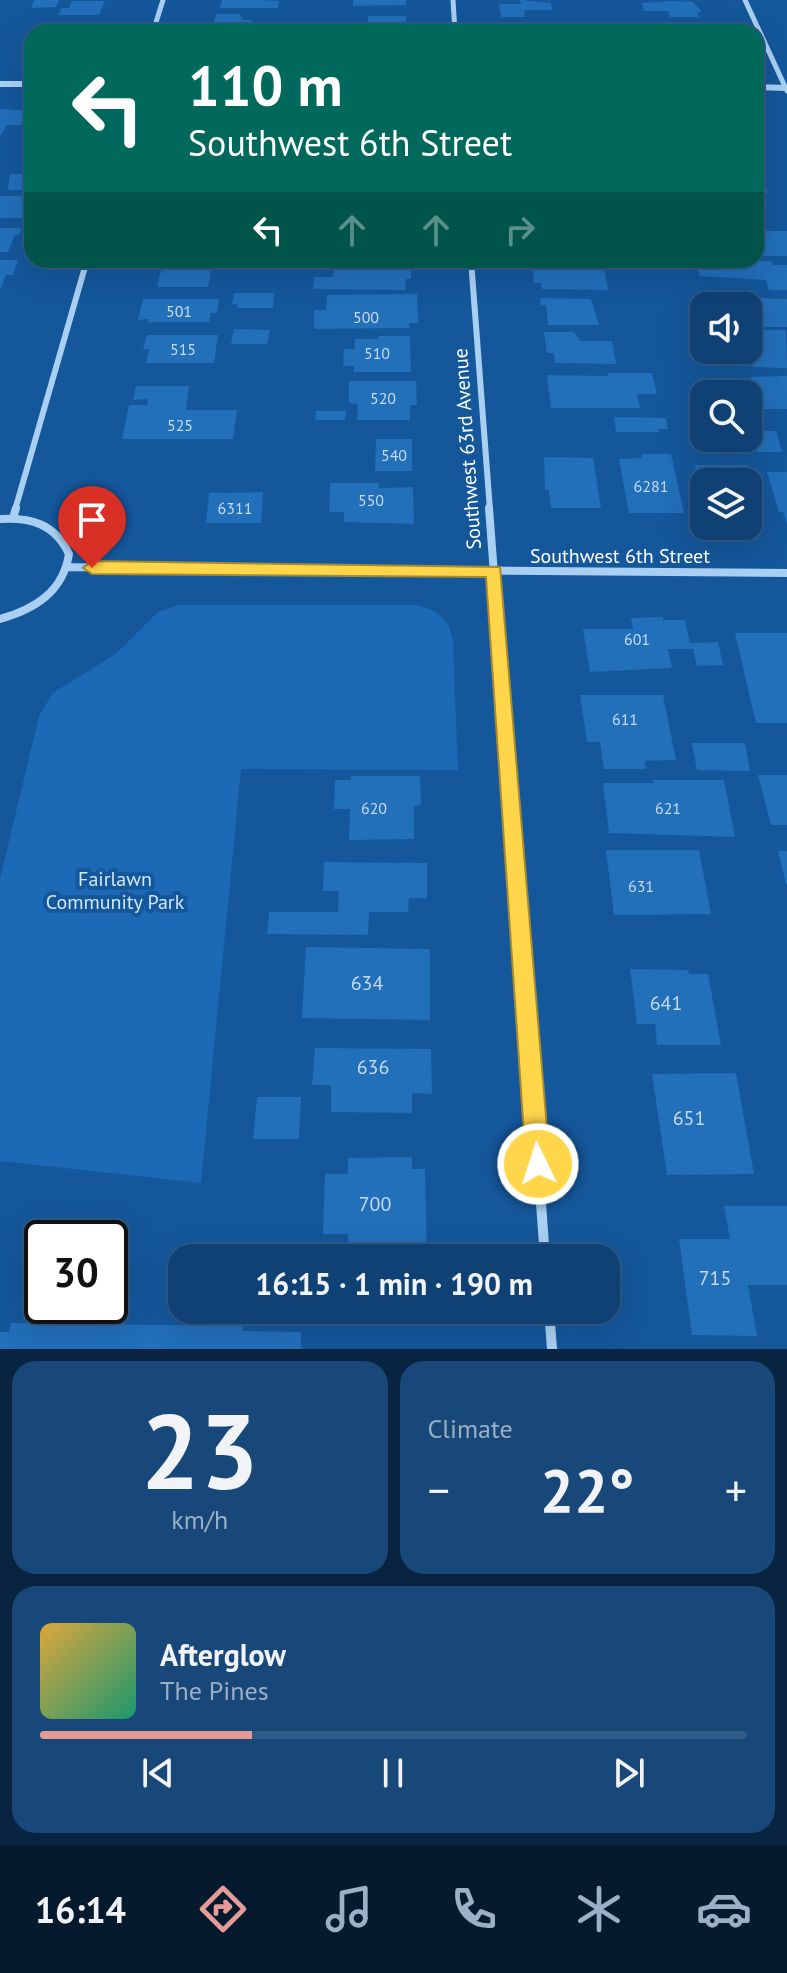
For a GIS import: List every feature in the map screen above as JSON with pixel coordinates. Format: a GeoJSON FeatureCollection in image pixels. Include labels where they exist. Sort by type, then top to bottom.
{"type":"FeatureCollection","features":[{"type":"Feature","properties":{"kind":"street"},"geometry":{"type":"LineString","coordinates":[[156,24],[163,0]]}},
{"type":"Feature","properties":{"kind":"street"},"geometry":{"type":"LineString","coordinates":[[453,0],[454,24]]}},
{"type":"Feature","properties":{"kind":"street"},"geometry":{"type":"LineString","coordinates":[[745,0],[756,24]]}},
{"type":"Feature","properties":{"kind":"street"},"geometry":{"type":"LineString","coordinates":[[764,41],[786,89],[764,88]]}},
{"type":"Feature","properties":{"kind":"street"},"geometry":{"type":"LineString","coordinates":[[0,84],[24,84]]}},
{"type":"Feature","properties":{"kind":"street"},"geometry":{"type":"LineString","coordinates":[[13,518],[85,268]]}},
{"type":"Feature","properties":{"kind":"street","name":"Southwest 63rd Avenue"},"geometry":{"type":"LineString","coordinates":[[472,268],[544,1244]]}},
{"type":"Feature","properties":{"kind":"street"},"geometry":{"type":"LineString","coordinates":[[0,519],[13,518],[44,524],[57,532],[69,554],[63,580],[38,605],[0,619]]}},
{"type":"Feature","properties":{"kind":"street","name":"Southwest 6th Street"},"geometry":{"type":"LineString","coordinates":[[68,567],[787,573]]}},
{"type":"Feature","properties":{"kind":"street"},"geometry":{"type":"LineString","coordinates":[[550,1324],[552,1349]]}},
{"type":"Feature","properties":{"kind":"green space","name":"Fairlawn Community Park"},"geometry":{"type":"Polygon","coordinates":[[[178,605],[416,605],[437,613],[446,622],[453,643],[458,770],[241,769],[201,1183],[0,1161],[0,879],[39,716],[53,693],[117,653],[158,612],[178,605]]]}},
{"type":"Feature","properties":{"kind":"building"},"geometry":{"type":"Polygon","coordinates":[[[34,0],[59,0],[56,7],[31,8],[34,0]]]}},
{"type":"Feature","properties":{"kind":"building"},"geometry":{"type":"Polygon","coordinates":[[[222,0],[279,1],[278,8],[220,8],[222,0]]]}},
{"type":"Feature","properties":{"kind":"building"},"geometry":{"type":"Polygon","coordinates":[[[353,0],[406,0],[406,5],[353,6],[353,0]]]}},
{"type":"Feature","properties":{"kind":"building"},"geometry":{"type":"Polygon","coordinates":[[[520,0],[551,3],[552,10],[524,10],[525,17],[501,17],[499,4],[521,4],[520,0]]]}},
{"type":"Feature","properties":{"kind":"building"},"geometry":{"type":"Polygon","coordinates":[[[72,1],[105,1],[99,15],[58,15],[62,8],[69,8],[72,1]]]}},
{"type":"Feature","properties":{"kind":"building"},"geometry":{"type":"Polygon","coordinates":[[[693,2],[702,12],[697,12],[699,17],[670,17],[668,11],[644,11],[642,3],[693,2]]]}},
{"type":"Feature","properties":{"kind":"building"},"geometry":{"type":"Polygon","coordinates":[[[216,14],[240,14],[243,20],[252,20],[252,24],[214,24],[216,14]]]}},
{"type":"Feature","properties":{"kind":"building"},"geometry":{"type":"Polygon","coordinates":[[[368,16],[406,16],[406,24],[367,24],[368,16]]]}},
{"type":"Feature","properties":{"kind":"building"},"geometry":{"type":"Polygon","coordinates":[[[0,109],[24,110],[24,125],[7,125],[0,136],[0,109]]]}},
{"type":"Feature","properties":{"kind":"building"},"geometry":{"type":"Polygon","coordinates":[[[10,174],[24,174],[24,190],[8,190],[10,174]]]}},
{"type":"Feature","properties":{"kind":"building"},"geometry":{"type":"Polygon","coordinates":[[[0,196],[24,196],[24,218],[0,218],[0,196]]]}},
{"type":"Feature","properties":{"kind":"building"},"geometry":{"type":"Polygon","coordinates":[[[0,228],[22,228],[19,235],[15,235],[8,252],[0,252],[0,228]]]}},
{"type":"Feature","properties":{"kind":"building"},"geometry":{"type":"Polygon","coordinates":[[[764,231],[787,231],[787,256],[764,256],[764,231]]]}},
{"type":"Feature","properties":{"kind":"building"},"geometry":{"type":"Polygon","coordinates":[[[0,260],[18,260],[13,275],[6,275],[0,290],[0,260]]]}},
{"type":"Feature","properties":{"kind":"building"},"geometry":{"type":"Polygon","coordinates":[[[764,261],[772,261],[773,265],[787,265],[787,290],[769,290],[766,280],[700,276],[698,268],[764,268],[764,261]]]}},
{"type":"Feature","properties":{"kind":"building"},"geometry":{"type":"Polygon","coordinates":[[[162,268],[212,268],[208,287],[157,287],[162,268]]]}},
{"type":"Feature","properties":{"kind":"building"},"geometry":{"type":"Polygon","coordinates":[[[334,268],[411,268],[411,279],[406,279],[405,290],[313,289],[314,277],[333,277],[334,268]]]}},
{"type":"Feature","properties":{"kind":"building"},"geometry":{"type":"Polygon","coordinates":[[[533,268],[604,268],[608,290],[542,289],[541,283],[534,283],[533,268]]]}},
{"type":"Feature","properties":{"kind":"building"},"geometry":{"type":"Polygon","coordinates":[[[234,293],[274,293],[273,308],[237,308],[238,305],[232,304],[234,293]]]}},
{"type":"Feature","properties":{"kind":"building"},"geometry":{"type":"Polygon","coordinates":[[[417,294],[418,323],[409,323],[409,328],[314,329],[314,310],[326,310],[327,295],[417,294]]]}},
{"type":"Feature","properties":{"kind":"building"},"geometry":{"type":"Polygon","coordinates":[[[540,298],[591,299],[599,325],[548,325],[546,305],[541,305],[540,298]]]}},
{"type":"Feature","properties":{"kind":"building"},"geometry":{"type":"Polygon","coordinates":[[[762,298],[787,299],[787,327],[762,327],[762,298]]]}},
{"type":"Feature","properties":{"kind":"building"},"geometry":{"type":"Polygon","coordinates":[[[143,299],[219,299],[217,313],[211,313],[209,322],[148,322],[149,319],[138,320],[143,299]]]}},
{"type":"Feature","properties":{"kind":"building"},"geometry":{"type":"Polygon","coordinates":[[[234,329],[270,330],[267,344],[231,344],[234,329]]]}},
{"type":"Feature","properties":{"kind":"building"},"geometry":{"type":"Polygon","coordinates":[[[762,330],[786,330],[787,368],[753,367],[752,364],[762,364],[762,330]]]}},
{"type":"Feature","properties":{"kind":"building"},"geometry":{"type":"Polygon","coordinates":[[[544,332],[574,332],[580,341],[612,341],[616,364],[555,363],[554,353],[547,353],[544,332]]]}},
{"type":"Feature","properties":{"kind":"building"},"geometry":{"type":"Polygon","coordinates":[[[147,335],[218,335],[214,363],[146,363],[149,349],[143,349],[147,335]]]}},
{"type":"Feature","properties":{"kind":"building"},"geometry":{"type":"Polygon","coordinates":[[[378,336],[410,336],[411,372],[354,372],[354,366],[343,366],[344,349],[355,349],[355,339],[378,339],[378,336]]]}},
{"type":"Feature","properties":{"kind":"building"},"geometry":{"type":"Polygon","coordinates":[[[608,373],[652,373],[657,394],[637,394],[640,408],[551,408],[547,375],[608,376],[608,373]]]}},
{"type":"Feature","properties":{"kind":"building"},"geometry":{"type":"Polygon","coordinates":[[[787,376],[787,409],[762,409],[762,380],[752,380],[751,377],[787,376]]]}},
{"type":"Feature","properties":{"kind":"building"},"geometry":{"type":"Polygon","coordinates":[[[349,381],[416,381],[417,405],[410,405],[410,420],[357,420],[358,404],[349,403],[349,381]]]}},
{"type":"Feature","properties":{"kind":"building"},"geometry":{"type":"Polygon","coordinates":[[[136,386],[189,386],[186,410],[237,410],[233,439],[122,439],[129,405],[147,405],[148,399],[133,400],[136,386]]]}},
{"type":"Feature","properties":{"kind":"building"},"geometry":{"type":"Polygon","coordinates":[[[316,411],[346,411],[345,420],[315,420],[316,411]]]}},
{"type":"Feature","properties":{"kind":"building"},"geometry":{"type":"Polygon","coordinates":[[[614,417],[666,418],[668,429],[658,429],[659,432],[616,432],[614,417]]]}},
{"type":"Feature","properties":{"kind":"building"},"geometry":{"type":"Polygon","coordinates":[[[762,431],[776,431],[782,452],[762,452],[762,431]]]}},
{"type":"Feature","properties":{"kind":"building"},"geometry":{"type":"Polygon","coordinates":[[[376,439],[412,439],[412,471],[375,471],[376,439]]]}},
{"type":"Feature","properties":{"kind":"building"},"geometry":{"type":"Polygon","coordinates":[[[641,454],[671,454],[684,513],[629,513],[619,459],[642,458],[641,454]]]}},
{"type":"Feature","properties":{"kind":"building"},"geometry":{"type":"Polygon","coordinates":[[[544,457],[593,458],[601,508],[551,508],[549,490],[545,490],[544,457]]]}},
{"type":"Feature","properties":{"kind":"building"},"geometry":{"type":"Polygon","coordinates":[[[695,465],[748,465],[749,468],[696,468],[695,465]]]}},
{"type":"Feature","properties":{"kind":"building"},"geometry":{"type":"Polygon","coordinates":[[[767,472],[787,472],[787,524],[783,512],[779,512],[767,472]]]}},
{"type":"Feature","properties":{"kind":"building"},"geometry":{"type":"Polygon","coordinates":[[[330,483],[379,483],[379,488],[413,487],[414,524],[344,522],[344,512],[329,512],[330,483]]]}},
{"type":"Feature","properties":{"kind":"building"},"geometry":{"type":"Polygon","coordinates":[[[263,492],[261,523],[206,523],[209,493],[263,492]]]}},
{"type":"Feature","properties":{"kind":"building"},"geometry":{"type":"Polygon","coordinates":[[[663,617],[663,620],[685,620],[690,643],[718,642],[723,665],[697,666],[693,649],[668,649],[672,668],[590,672],[583,629],[633,629],[631,618],[663,617]]]}},
{"type":"Feature","properties":{"kind":"building"},"geometry":{"type":"Polygon","coordinates":[[[735,633],[787,633],[787,723],[756,723],[735,633]]]}},
{"type":"Feature","properties":{"kind":"building"},"geometry":{"type":"Polygon","coordinates":[[[580,695],[663,695],[676,760],[645,761],[646,769],[604,769],[600,742],[587,742],[580,695]]]}},
{"type":"Feature","properties":{"kind":"building"},"geometry":{"type":"Polygon","coordinates":[[[692,743],[745,743],[750,771],[697,770],[692,743]]]}},
{"type":"Feature","properties":{"kind":"building"},"geometry":{"type":"Polygon","coordinates":[[[758,775],[787,775],[787,825],[771,825],[758,775]]]}},
{"type":"Feature","properties":{"kind":"building"},"geometry":{"type":"Polygon","coordinates":[[[351,776],[420,776],[421,805],[414,806],[414,839],[349,840],[350,809],[334,809],[335,780],[351,780],[351,776]]]}},
{"type":"Feature","properties":{"kind":"building"},"geometry":{"type":"Polygon","coordinates":[[[653,780],[724,780],[735,837],[609,833],[603,783],[654,783],[653,780]]]}},
{"type":"Feature","properties":{"kind":"building"},"geometry":{"type":"Polygon","coordinates":[[[606,850],[699,850],[711,914],[614,915],[606,850]]]}},
{"type":"Feature","properties":{"kind":"building"},"geometry":{"type":"Polygon","coordinates":[[[778,851],[787,851],[787,884],[786,884],[778,851]]]}},
{"type":"Feature","properties":{"kind":"building"},"geometry":{"type":"Polygon","coordinates":[[[324,862],[427,863],[427,898],[409,898],[408,912],[369,912],[368,935],[267,934],[269,912],[338,912],[339,891],[323,891],[324,862]]]}},
{"type":"Feature","properties":{"kind":"building"},"geometry":{"type":"Polygon","coordinates":[[[306,947],[430,949],[430,1020],[302,1018],[306,947]]]}},
{"type":"Feature","properties":{"kind":"building"},"geometry":{"type":"Polygon","coordinates":[[[630,969],[688,970],[689,974],[708,974],[721,1045],[657,1045],[655,1024],[637,1024],[630,969]]]}},
{"type":"Feature","properties":{"kind":"building"},"geometry":{"type":"Polygon","coordinates":[[[315,1048],[431,1049],[432,1094],[412,1093],[412,1113],[331,1112],[331,1085],[312,1085],[315,1048]]]}},
{"type":"Feature","properties":{"kind":"building"},"geometry":{"type":"Polygon","coordinates":[[[736,1073],[754,1174],[667,1175],[652,1074],[736,1073]]]}},
{"type":"Feature","properties":{"kind":"building"},"geometry":{"type":"Polygon","coordinates":[[[257,1097],[301,1097],[299,1139],[253,1139],[257,1097]]]}},
{"type":"Feature","properties":{"kind":"building"},"geometry":{"type":"Polygon","coordinates":[[[412,1157],[412,1169],[425,1169],[427,1244],[348,1244],[348,1234],[323,1234],[325,1174],[348,1174],[348,1158],[412,1157]]]}},
{"type":"Feature","properties":{"kind":"building"},"geometry":{"type":"Polygon","coordinates":[[[724,1206],[787,1206],[787,1285],[748,1285],[757,1336],[692,1335],[679,1239],[730,1239],[724,1206]]]}},
{"type":"Feature","properties":{"kind":"building"},"geometry":{"type":"Polygon","coordinates":[[[11,1323],[243,1326],[243,1331],[301,1332],[301,1349],[0,1349],[0,1332],[9,1332],[11,1323]]]}},
{"type":"Feature","properties":{"kind":"route"},"geometry":{"type":"LineString","coordinates":[[92,568],[494,571],[538,1164]]}}]}
